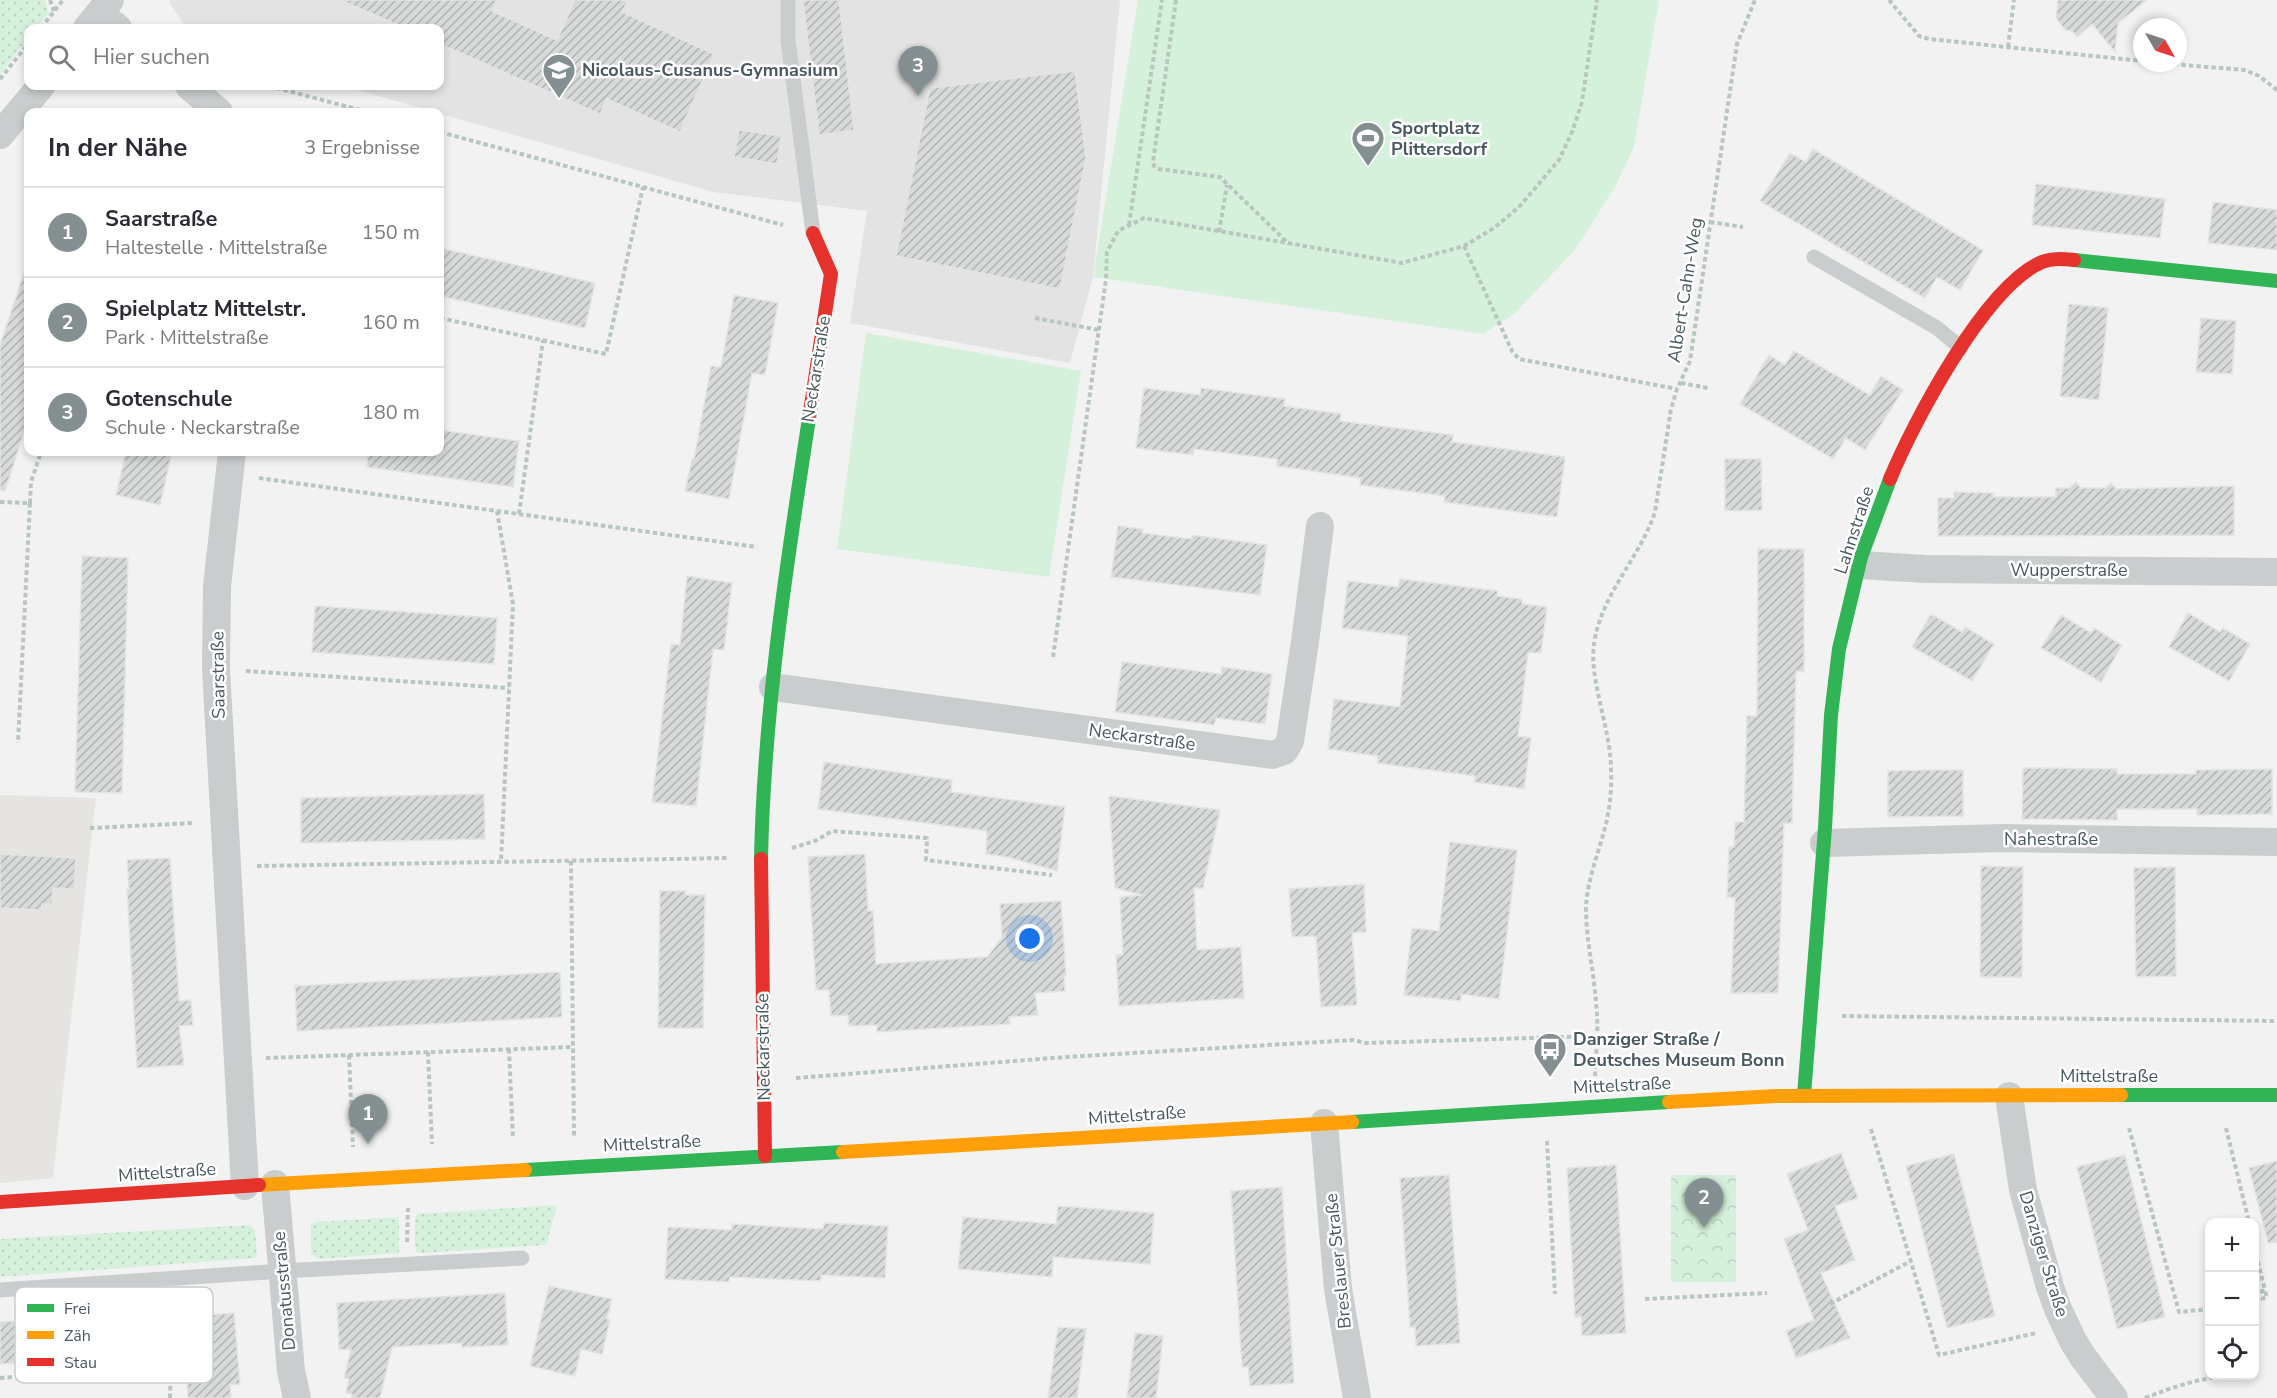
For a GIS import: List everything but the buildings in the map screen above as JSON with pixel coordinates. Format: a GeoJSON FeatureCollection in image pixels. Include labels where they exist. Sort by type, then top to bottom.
{"type":"FeatureCollection","features":[{"type":"Feature","properties":{"kind":"main road","name":"Neckarstraße"},"geometry":{"type":"LineString","coordinates":[[765,1156],[761,858],[765,754],[788,552],[831,274],[813,233]]}},
{"type":"Feature","properties":{"kind":"main road","name":"Lahnstraße"},"geometry":{"type":"LineString","coordinates":[[1804,1095],[1833,697],[1844,629],[1874,518],[1922,410],[1960,348],[2008,287],[2027,270],[2043,262],[2060,259],[2084,260],[2277,281]]}},
{"type":"Feature","properties":{"kind":"main road","name":"Mittelstraße"},"geometry":{"type":"LineString","coordinates":[[0,1202],[354,1179],[1804,1095],[2277,1095]]}},
{"type":"Feature","properties":{"kind":"street"},"geometry":{"type":"LineString","coordinates":[[0,135],[37,90]]}},
{"type":"Feature","properties":{"kind":"street"},"geometry":{"type":"LineString","coordinates":[[194,90],[214,108]]}},
{"type":"Feature","properties":{"kind":"street","name":"Saarstraße"},"geometry":{"type":"LineString","coordinates":[[230,462],[218,586],[216,669],[245,1186]]}},
{"type":"Feature","properties":{"kind":"street","name":"Neckarstraße"},"geometry":{"type":"LineString","coordinates":[[773,687],[1272,755],[1284,751],[1290,741],[1320,526]]}},
{"type":"Feature","properties":{"kind":"street","name":"Wupperstraße"},"geometry":{"type":"LineString","coordinates":[[1861,565],[1925,569],[2277,572]]}},
{"type":"Feature","properties":{"kind":"street","name":"Nahestraße"},"geometry":{"type":"LineString","coordinates":[[1824,843],[2003,838],[2277,842]]}},
{"type":"Feature","properties":{"kind":"street","name":"Danziger Straße"},"geometry":{"type":"LineString","coordinates":[[2009,1096],[2023,1190],[2050,1287],[2066,1326],[2083,1357],[2114,1398]]}},
{"type":"Feature","properties":{"kind":"street","name":"Breslauer Straße"},"geometry":{"type":"LineString","coordinates":[[1324,1123],[1338,1289],[1357,1398]]}},
{"type":"Feature","properties":{"kind":"street","name":"Donatusstraße"},"geometry":{"type":"LineString","coordinates":[[275,1184],[291,1371],[297,1398]]}},
{"type":"Feature","properties":{"kind":"lane"},"geometry":{"type":"LineString","coordinates":[[788,0],[788,40],[813,233]]}},
{"type":"Feature","properties":{"kind":"lane"},"geometry":{"type":"LineString","coordinates":[[1814,257],[1937,328],[1960,348]]}},
{"type":"Feature","properties":{"kind":"lane"},"geometry":{"type":"LineString","coordinates":[[44,1287],[522,1258]]}},
{"type":"Feature","properties":{"kind":"lane"},"geometry":{"type":"LineString","coordinates":[[0,1290],[15,1289]]}},
{"type":"Feature","properties":{"kind":"path"},"geometry":{"type":"LineString","coordinates":[[50,0],[54,11]]}},
{"type":"Feature","properties":{"kind":"path"},"geometry":{"type":"LineString","coordinates":[[44,24],[63,0]]}},
{"type":"Feature","properties":{"kind":"path"},"geometry":{"type":"LineString","coordinates":[[1129,226],[1162,0]]}},
{"type":"Feature","properties":{"kind":"path"},"geometry":{"type":"LineString","coordinates":[[1176,0],[1154,166],[1159,169],[1220,177],[1289,244]]}},
{"type":"Feature","properties":{"kind":"path"},"geometry":{"type":"LineString","coordinates":[[1053,657],[1106,279],[1107,252],[1118,231],[1144,218],[1402,263],[1464,246],[1494,228],[1520,207],[1559,160],[1582,102],[1597,0]]}},
{"type":"Feature","properties":{"kind":"path","name":"Albert-Cahn-Weg"},"geometry":{"type":"LineString","coordinates":[[1595,1107],[1597,1007],[1588,943],[1586,909],[1609,805],[1611,770],[1609,737],[1594,669],[1594,642],[1612,592],[1651,526],[1659,492],[1671,409],[1690,361],[1737,44],[1755,0]]}},
{"type":"Feature","properties":{"kind":"path"},"geometry":{"type":"LineString","coordinates":[[1889,0],[1919,36],[1929,39],[2133,60]]}},
{"type":"Feature","properties":{"kind":"path"},"geometry":{"type":"LineString","coordinates":[[2008,47],[2014,0]]}},
{"type":"Feature","properties":{"kind":"path"},"geometry":{"type":"LineString","coordinates":[[0,79],[24,49]]}},
{"type":"Feature","properties":{"kind":"path"},"geometry":{"type":"LineString","coordinates":[[2187,65],[2245,70],[2259,76],[2277,90]]}},
{"type":"Feature","properties":{"kind":"path"},"geometry":{"type":"LineString","coordinates":[[284,90],[353,108]]}},
{"type":"Feature","properties":{"kind":"path"},"geometry":{"type":"LineString","coordinates":[[444,133],[813,233]]}},
{"type":"Feature","properties":{"kind":"path"},"geometry":{"type":"LineString","coordinates":[[1219,232],[1227,184]]}},
{"type":"Feature","properties":{"kind":"path"},"geometry":{"type":"LineString","coordinates":[[444,319],[606,354],[644,187]]}},
{"type":"Feature","properties":{"kind":"path"},"geometry":{"type":"LineString","coordinates":[[1710,222],[1743,227]]}},
{"type":"Feature","properties":{"kind":"path"},"geometry":{"type":"LineString","coordinates":[[1464,246],[1512,351],[1520,359],[1677,389]]}},
{"type":"Feature","properties":{"kind":"path"},"geometry":{"type":"LineString","coordinates":[[1035,318],[1099,330]]}},
{"type":"Feature","properties":{"kind":"path"},"geometry":{"type":"LineString","coordinates":[[519,514],[543,340]]}},
{"type":"Feature","properties":{"kind":"path"},"geometry":{"type":"LineString","coordinates":[[1681,383],[1708,388]]}},
{"type":"Feature","properties":{"kind":"path"},"geometry":{"type":"LineString","coordinates":[[18,743],[31,482],[40,456]]}},
{"type":"Feature","properties":{"kind":"path"},"geometry":{"type":"LineString","coordinates":[[230,462],[497,512],[788,552]]}},
{"type":"Feature","properties":{"kind":"path"},"geometry":{"type":"LineString","coordinates":[[0,502],[30,503]]}},
{"type":"Feature","properties":{"kind":"path"},"geometry":{"type":"LineString","coordinates":[[497,512],[513,604],[501,862]]}},
{"type":"Feature","properties":{"kind":"path"},"geometry":{"type":"LineString","coordinates":[[216,669],[509,688]]}},
{"type":"Feature","properties":{"kind":"path"},"geometry":{"type":"LineString","coordinates":[[90,828],[223,821]]}},
{"type":"Feature","properties":{"kind":"path"},"geometry":{"type":"LineString","coordinates":[[226,866],[761,858],[815,841],[832,831],[927,838],[926,860],[1052,875]]}},
{"type":"Feature","properties":{"kind":"path"},"geometry":{"type":"LineString","coordinates":[[571,861],[575,1167]]}},
{"type":"Feature","properties":{"kind":"path"},"geometry":{"type":"LineString","coordinates":[[1811,1016],[2277,1021]]}},
{"type":"Feature","properties":{"kind":"path"},"geometry":{"type":"LineString","coordinates":[[763,1080],[1066,1057],[1353,1040],[1366,1043],[1597,1036]]}},
{"type":"Feature","properties":{"kind":"path"},"geometry":{"type":"LineString","coordinates":[[238,1059],[573,1047]]}},
{"type":"Feature","properties":{"kind":"path"},"geometry":{"type":"LineString","coordinates":[[509,1049],[514,1170]]}},
{"type":"Feature","properties":{"kind":"path"},"geometry":{"type":"LineString","coordinates":[[428,1052],[433,1175]]}},
{"type":"Feature","properties":{"kind":"path"},"geometry":{"type":"LineString","coordinates":[[349,1055],[354,1179]]}},
{"type":"Feature","properties":{"kind":"path"},"geometry":{"type":"LineString","coordinates":[[1861,1095],[1940,1355],[2066,1326]]}},
{"type":"Feature","properties":{"kind":"path"},"geometry":{"type":"LineString","coordinates":[[2218,1095],[2248,1218]]}},
{"type":"Feature","properties":{"kind":"path"},"geometry":{"type":"LineString","coordinates":[[2122,1096],[2179,1312],[2205,1309]]}},
{"type":"Feature","properties":{"kind":"path"},"geometry":{"type":"LineString","coordinates":[[1545,1110],[1555,1294]]}},
{"type":"Feature","properties":{"kind":"path"},"geometry":{"type":"LineString","coordinates":[[408,1202],[406,1225],[408,1264]]}},
{"type":"Feature","properties":{"kind":"path"},"geometry":{"type":"LineString","coordinates":[[1830,1304],[1911,1261]]}},
{"type":"Feature","properties":{"kind":"path"},"geometry":{"type":"LineString","coordinates":[[2259,1267],[2267,1298],[2259,1300]]}},
{"type":"Feature","properties":{"kind":"path"},"geometry":{"type":"LineString","coordinates":[[174,1278],[174,1287]]}},
{"type":"Feature","properties":{"kind":"path"},"geometry":{"type":"LineString","coordinates":[[2259,1293],[2265,1290]]}},
{"type":"Feature","properties":{"kind":"path"},"geometry":{"type":"LineString","coordinates":[[1646,1299],[1767,1293]]}},
{"type":"Feature","properties":{"kind":"path"},"geometry":{"type":"LineString","coordinates":[[0,1378],[15,1377]]}},
{"type":"Feature","properties":{"kind":"path"},"geometry":{"type":"LineString","coordinates":[[2145,1398],[2181,1384],[2205,1378]]}},
{"type":"Feature","properties":{"kind":"path"},"geometry":{"type":"LineString","coordinates":[[170,1383],[170,1398]]}},
{"type":"Feature","properties":{"kind":"shaded area"},"geometry":{"type":"Polygon","coordinates":[[[171,0],[1120,0],[1093,277],[1070,363],[850,323],[867,211],[713,192],[444,115],[444,108],[421,108],[358,90],[444,90],[444,24],[183,24],[169,2],[171,0]]]}},
{"type":"Feature","properties":{"kind":"shaded area"},"geometry":{"type":"Polygon","coordinates":[[[0,795],[96,798],[53,1178],[0,1183],[0,795]]]}},
{"type":"Feature","properties":{"kind":"green space"},"geometry":{"type":"Polygon","coordinates":[[[0,0],[45,0],[49,13],[39,24],[24,24],[24,43],[0,74],[0,0]]]}},
{"type":"Feature","properties":{"kind":"green space","name":"Sportplatz Plittersdorf"},"geometry":{"type":"Polygon","coordinates":[[[1138,0],[1659,0],[1634,147],[1615,187],[1574,251],[1514,314],[1483,334],[1093,277],[1138,0]]]}},
{"type":"Feature","properties":{"kind":"green space"},"geometry":{"type":"Polygon","coordinates":[[[866,333],[1081,371],[1049,577],[837,549],[866,333]]]}},
{"type":"Feature","properties":{"kind":"green space"},"geometry":{"type":"Polygon","coordinates":[[[1671,1175],[1736,1175],[1736,1282],[1671,1282],[1671,1175]]]}},
{"type":"Feature","properties":{"kind":"green space"},"geometry":{"type":"Polygon","coordinates":[[[557,1205],[546,1245],[421,1253],[417,1253],[415,1249],[417,1214],[557,1205]]]}},
{"type":"Feature","properties":{"kind":"green space"},"geometry":{"type":"Polygon","coordinates":[[[399,1217],[399,1253],[319,1259],[311,1254],[311,1224],[399,1217]]]}},
{"type":"Feature","properties":{"kind":"green space"},"geometry":{"type":"Polygon","coordinates":[[[250,1225],[255,1230],[257,1258],[0,1277],[0,1239],[250,1225]]]}},
{"type":"Feature","properties":{"kind":"traffic: fast"},"geometry":{"type":"LineString","coordinates":[[2074,260],[2277,281]]}},
{"type":"Feature","properties":{"kind":"traffic: fast"},"geometry":{"type":"LineString","coordinates":[[761,859],[767,747],[778,635],[810,412]]}},
{"type":"Feature","properties":{"kind":"traffic: fast"},"geometry":{"type":"LineString","coordinates":[[1804,1095],[1825,828],[1831,715],[1839,649],[1861,557],[1890,479]]}},
{"type":"Feature","properties":{"kind":"traffic: fast"},"geometry":{"type":"LineString","coordinates":[[2121,1095],[2277,1095]]}},
{"type":"Feature","properties":{"kind":"traffic: fast"},"geometry":{"type":"LineString","coordinates":[[1352,1122],[1669,1102]]}},
{"type":"Feature","properties":{"kind":"traffic: fast"},"geometry":{"type":"LineString","coordinates":[[525,1170],[843,1152]]}},
{"type":"Feature","properties":{"kind":"traffic: slow"},"geometry":{"type":"LineString","coordinates":[[1669,1102],[1776,1096],[2121,1095]]}},
{"type":"Feature","properties":{"kind":"traffic: slow"},"geometry":{"type":"LineString","coordinates":[[843,1152],[1352,1122]]}},
{"type":"Feature","properties":{"kind":"traffic: slow"},"geometry":{"type":"LineString","coordinates":[[259,1185],[525,1170]]}},
{"type":"Feature","properties":{"kind":"traffic: jam"},"geometry":{"type":"LineString","coordinates":[[810,412],[831,274],[813,233]]}},
{"type":"Feature","properties":{"kind":"traffic: jam"},"geometry":{"type":"LineString","coordinates":[[1890,479],[1915,425],[1953,358],[1997,298],[2020,276],[2042,262],[2054,259],[2074,260]]}},
{"type":"Feature","properties":{"kind":"traffic: jam"},"geometry":{"type":"LineString","coordinates":[[761,859],[765,1156]]}},
{"type":"Feature","properties":{"kind":"traffic: jam"},"geometry":{"type":"LineString","coordinates":[[0,1202],[259,1185]]}},
{"type":"Feature","properties":{"kind":"place","name":"Gotenschule"},"geometry":{"type":"Point","coordinates":[918,96]}},
{"type":"Feature","properties":{"kind":"place","name":"Nicolaus-Cusanus-Gymnasium"},"geometry":{"type":"Point","coordinates":[559,99]}},
{"type":"Feature","properties":{"kind":"place","name":"Sportplatz Plittersdorf"},"geometry":{"type":"Point","coordinates":[1368,167]}},
{"type":"Feature","properties":{"kind":"place","name":"Danziger Straße / Deutsches Museum Bonn"},"geometry":{"type":"Point","coordinates":[1550,1078]}},
{"type":"Feature","properties":{"kind":"place","name":"Saarstraße"},"geometry":{"type":"Point","coordinates":[368,1144]}},
{"type":"Feature","properties":{"kind":"place","name":"Spielplatz Mittelstr."},"geometry":{"type":"Point","coordinates":[1704,1228]}}]}
